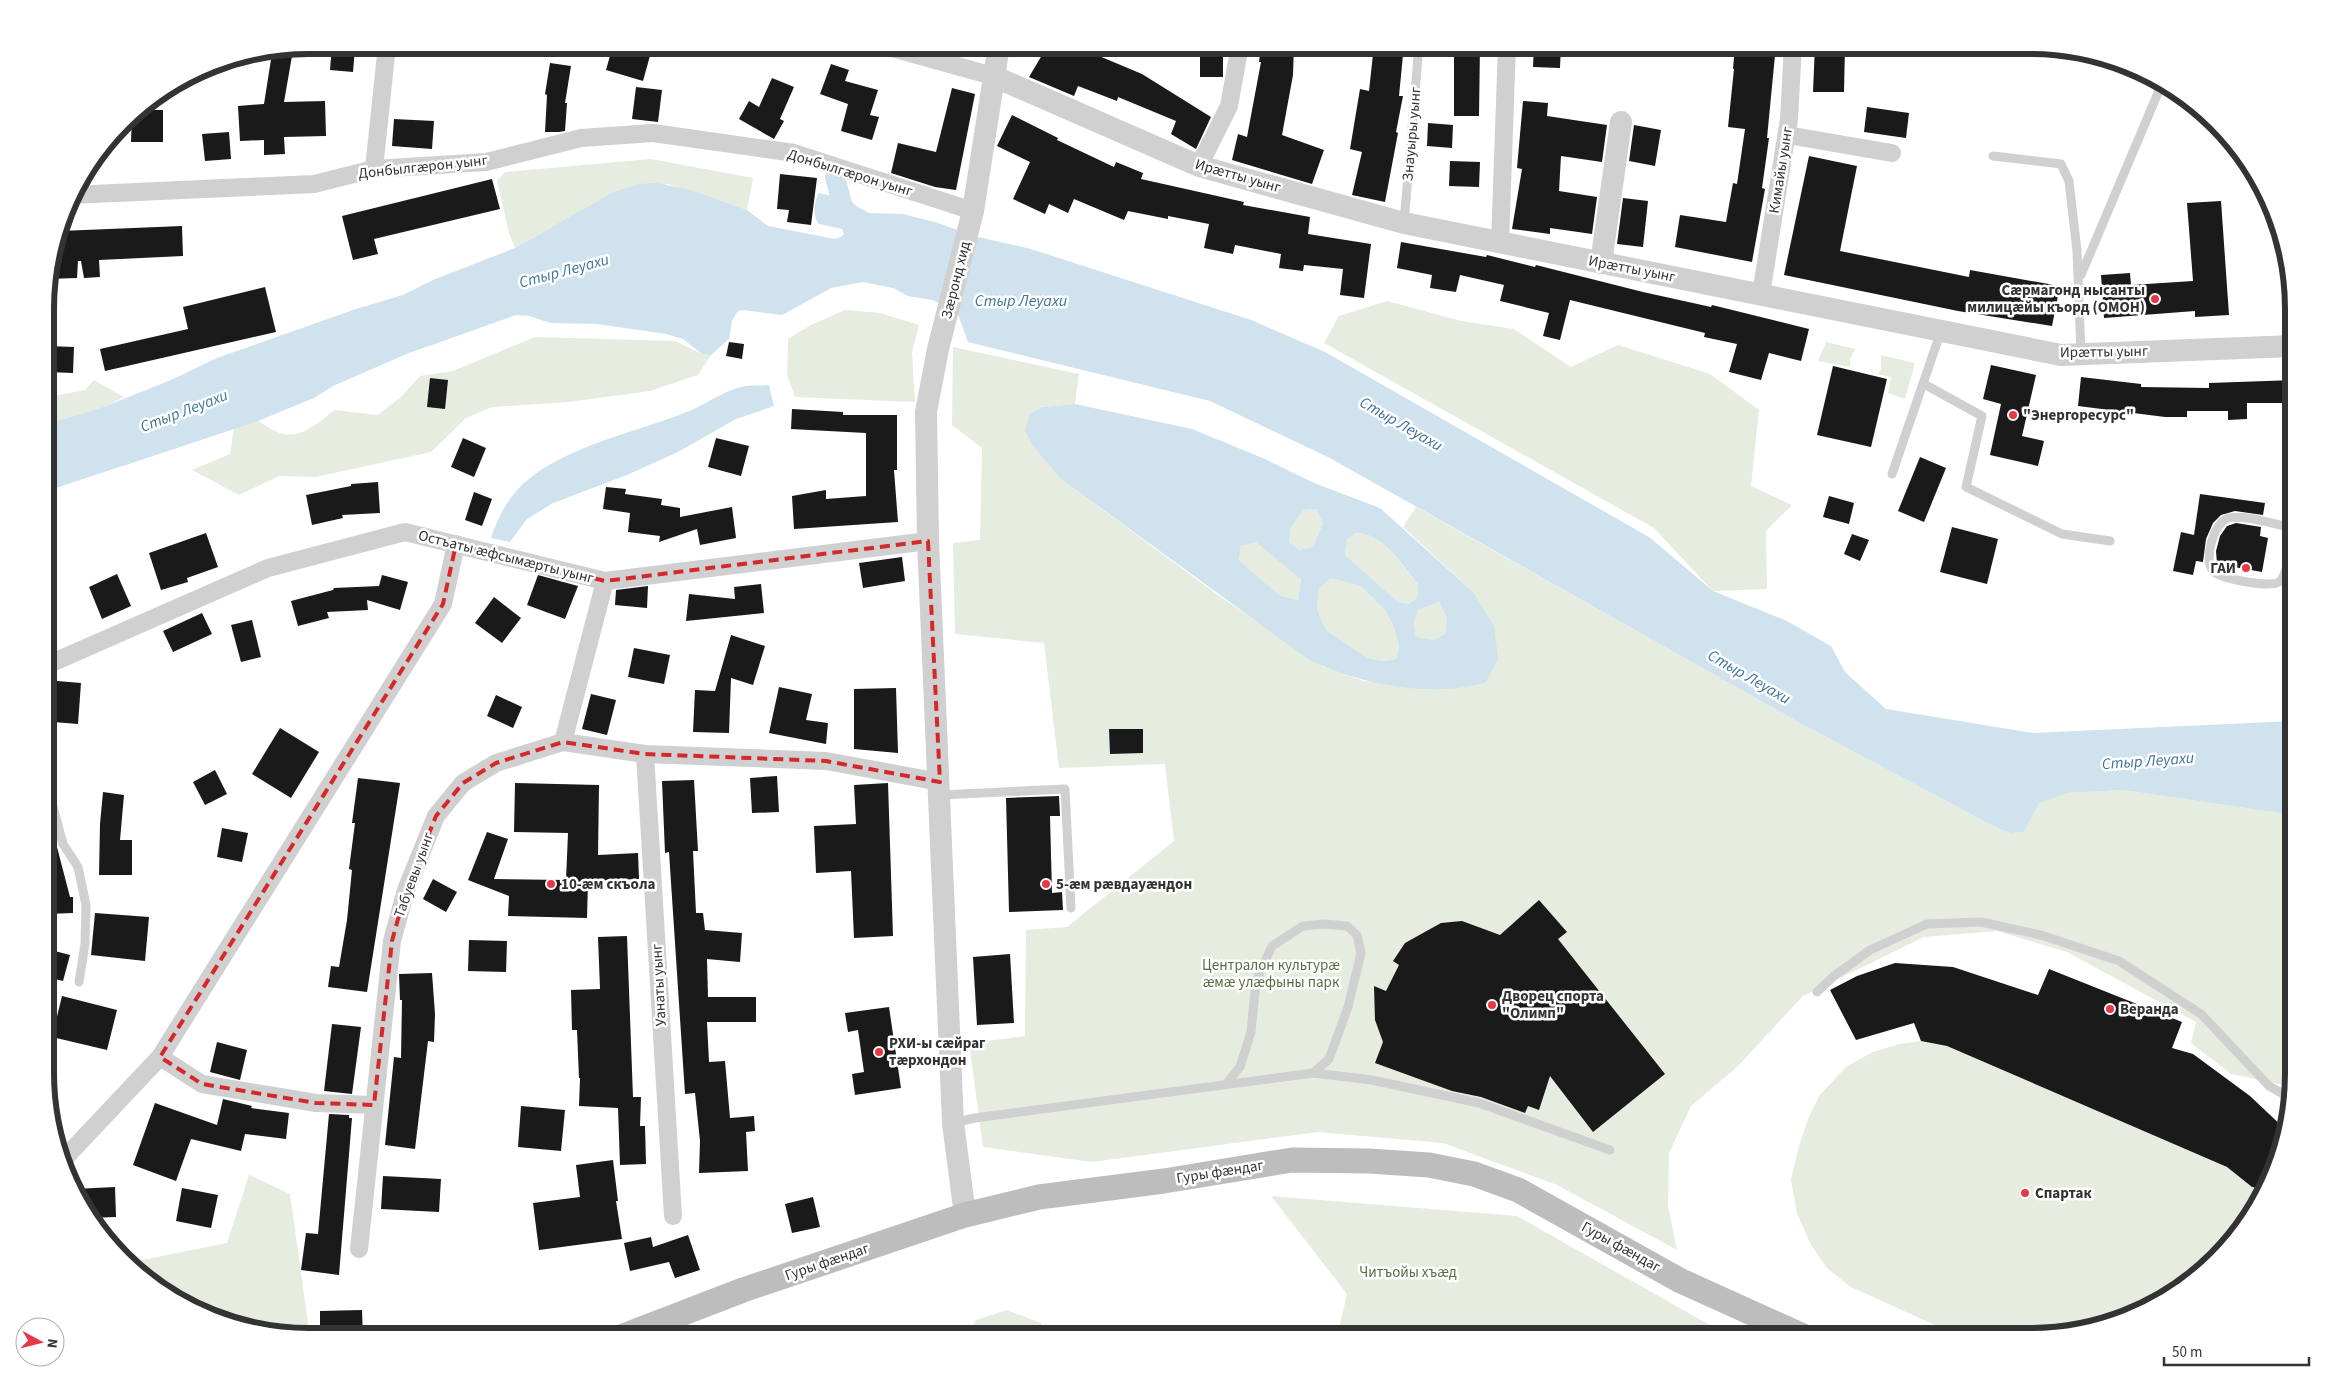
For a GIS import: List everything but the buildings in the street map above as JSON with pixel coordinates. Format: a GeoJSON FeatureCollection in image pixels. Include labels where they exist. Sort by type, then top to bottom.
{"type":"FeatureCollection","features":[{"type":"Feature","properties":{"kind":"main road","name":"Гуры фӕндаг"},"geometry":{"type":"LineString","coordinates":[[644,1328],[743,1290],[965,1215],[1039,1197],[1164,1181],[1292,1160],[1369,1161],[1430,1165],[1474,1174],[1518,1190],[1679,1280],[1787,1328]]}},
{"type":"Feature","properties":{"kind":"street"},"geometry":{"type":"LineString","coordinates":[[374,169],[386,54]]}},
{"type":"Feature","properties":{"kind":"street"},"geometry":{"type":"LineString","coordinates":[[914,54],[993,76]]}},
{"type":"Feature","properties":{"kind":"street","name":"Зæронд хид"},"geometry":{"type":"LineString","coordinates":[[965,1215],[953,1123],[928,541],[926,412],[938,349],[973,212],[997,54]]}},
{"type":"Feature","properties":{"kind":"street"},"geometry":{"type":"LineString","coordinates":[[1199,166],[1229,106],[1238,54]]}},
{"type":"Feature","properties":{"kind":"street"},"geometry":{"type":"LineString","coordinates":[[1500,243],[1508,54]]}},
{"type":"Feature","properties":{"kind":"street","name":"Кимайы уынг"},"geometry":{"type":"LineString","coordinates":[[1760,294],[1787,135],[1792,54]]}},
{"type":"Feature","properties":{"kind":"street","name":"Ирæтты уынг"},"geometry":{"type":"LineString","coordinates":[[993,76],[1199,166],[1404,223],[2061,355],[2285,346]]}},
{"type":"Feature","properties":{"kind":"street"},"geometry":{"type":"LineString","coordinates":[[1601,263],[1621,122]]}},
{"type":"Feature","properties":{"kind":"street","name":"Донбылгæрон уынг"},"geometry":{"type":"LineString","coordinates":[[80,196],[314,184],[374,169],[486,162],[581,138],[653,133],[794,153],[973,212]]}},
{"type":"Feature","properties":{"kind":"street"},"geometry":{"type":"LineString","coordinates":[[1787,135],[1892,153]]}},
{"type":"Feature","properties":{"kind":"street","name":"Остъаты æфсымæрты уынг"},"geometry":{"type":"LineString","coordinates":[[54,662],[268,568],[405,532],[605,581],[928,541]]}},
{"type":"Feature","properties":{"kind":"street"},"geometry":{"type":"LineString","coordinates":[[67,1155],[160,1057],[443,604],[456,544]]}},
{"type":"Feature","properties":{"kind":"street"},"geometry":{"type":"LineString","coordinates":[[605,581],[562,742],[645,754],[826,762],[940,788]]}},
{"type":"Feature","properties":{"kind":"street","name":"Табуевы уынг"},"geometry":{"type":"LineString","coordinates":[[360,1250],[392,941],[406,890],[436,816],[463,783],[496,763],[562,742]]}},
{"type":"Feature","properties":{"kind":"street","name":"Уанаты уынг"},"geometry":{"type":"LineString","coordinates":[[645,754],[672,1216]]}},
{"type":"Feature","properties":{"kind":"street"},"geometry":{"type":"LineString","coordinates":[[160,1057],[202,1084],[316,1103],[374,1105]]}},
{"type":"Feature","properties":{"kind":"lane","name":"Знауыры уынг"},"geometry":{"type":"LineString","coordinates":[[1404,223],[1418,54]]}},
{"type":"Feature","properties":{"kind":"lane"},"geometry":{"type":"LineString","coordinates":[[2080,277],[2159,88]]}},
{"type":"Feature","properties":{"kind":"lane"},"geometry":{"type":"LineString","coordinates":[[1993,156],[2061,164],[2069,181],[2080,277],[2081,354]]}},
{"type":"Feature","properties":{"kind":"lane"},"geometry":{"type":"LineString","coordinates":[[1892,474],[1941,330]]}},
{"type":"Feature","properties":{"kind":"lane"},"geometry":{"type":"LineString","coordinates":[[1924,384],[1982,416],[1966,487],[2062,534],[2110,541]]}},
{"type":"Feature","properties":{"kind":"lane"},"geometry":{"type":"LineString","coordinates":[[2285,528],[2244,519],[2229,518],[2219,524],[2214,533],[2209,562],[2213,571],[2222,577],[2272,585],[2280,582],[2285,570]]}},
{"type":"Feature","properties":{"kind":"lane"},"geometry":{"type":"LineString","coordinates":[[940,788],[1065,789],[1071,908]]}},
{"type":"Feature","properties":{"kind":"lane"},"geometry":{"type":"LineString","coordinates":[[54,810],[63,844],[78,867],[86,905],[85,944],[79,982]]}},
{"type":"Feature","properties":{"kind":"lane"},"geometry":{"type":"LineString","coordinates":[[1817,992],[1834,976],[1870,950],[1927,924],[1981,922],[2041,935],[2119,961],[2201,1014],[2269,1086],[2284,1095]]}},
{"type":"Feature","properties":{"kind":"lane"},"geometry":{"type":"LineString","coordinates":[[1226,1084],[1240,1067],[1251,1032],[1256,981],[1272,946],[1303,926],[1325,924],[1347,926],[1357,935],[1361,953],[1348,1007],[1334,1048],[1329,1059],[1313,1073]]}},
{"type":"Feature","properties":{"kind":"lane"},"geometry":{"type":"LineString","coordinates":[[953,1123],[975,1118],[1313,1073],[1372,1080],[1480,1103],[1610,1150]]}},
{"type":"Feature","properties":{"kind":"highlighted area"},"geometry":{"type":"Polygon","coordinates":[[[928,541],[940,782],[826,761],[645,754],[563,742],[496,763],[463,783],[436,816],[406,890],[392,941],[374,1105],[316,1103],[202,1084],[160,1057],[443,604],[456,544],[605,581],[928,541]]]}},
{"type":"Feature","properties":{"kind":"green space"},"geometry":{"type":"Polygon","coordinates":[[[651,159],[753,178],[747,210],[668,184],[550,228],[515,248],[509,233],[497,181],[505,172],[651,159]]]}},
{"type":"Feature","properties":{"kind":"green space"},"geometry":{"type":"Polygon","coordinates":[[[1387,301],[1461,321],[1514,329],[1571,367],[1618,345],[1710,374],[1759,410],[1751,486],[1792,505],[1766,531],[1767,589],[1713,591],[1654,528],[1324,343],[1339,316],[1387,301]]]}},
{"type":"Feature","properties":{"kind":"green space"},"geometry":{"type":"Polygon","coordinates":[[[845,310],[880,313],[919,325],[912,352],[915,402],[795,397],[787,375],[788,339],[811,325],[845,310]]]}},
{"type":"Feature","properties":{"kind":"green space"},"geometry":{"type":"Polygon","coordinates":[[[535,337],[675,341],[702,354],[711,355],[698,375],[650,391],[568,402],[492,407],[466,418],[431,452],[316,477],[279,476],[239,495],[192,470],[230,454],[234,428],[258,421],[271,429],[287,435],[309,429],[334,410],[378,415],[402,396],[420,376],[453,371],[535,337]]]}},
{"type":"Feature","properties":{"kind":"green space"},"geometry":{"type":"Polygon","coordinates":[[[1826,342],[1855,349],[1850,359],[1850,367],[1818,361],[1826,342]]]}},
{"type":"Feature","properties":{"kind":"green space","name":"Централон культурæ æмæ улæфыны парк"},"geometry":{"type":"Polygon","coordinates":[[[953,347],[1079,374],[1075,404],[1043,407],[1061,479],[1222,598],[1324,667],[1363,681],[1444,688],[1473,592],[1403,527],[1416,507],[1800,723],[1999,829],[2011,833],[2024,832],[2039,802],[2068,793],[2123,790],[2285,814],[2285,1085],[2231,1074],[2191,1043],[2196,1022],[2067,952],[1997,931],[1924,937],[1803,996],[1737,1067],[1691,1106],[1669,1153],[1668,1206],[1677,1250],[1557,1185],[1443,1143],[1318,1132],[1092,1162],[983,1147],[969,1043],[1025,1036],[1026,930],[1067,927],[1174,841],[1165,764],[1059,768],[1044,643],[955,634],[953,543],[980,540],[982,448],[952,425],[953,347]]]}},
{"type":"Feature","properties":{"kind":"green space"},"geometry":{"type":"Polygon","coordinates":[[[1881,355],[1915,363],[1905,399],[1888,393],[1891,377],[1878,374],[1881,369],[1881,355]]]}},
{"type":"Feature","properties":{"kind":"green space"},"geometry":{"type":"Polygon","coordinates":[[[94,380],[124,397],[106,406],[54,422],[54,396],[85,390],[94,380]]]}},
{"type":"Feature","properties":{"kind":"green space"},"geometry":{"type":"Polygon","coordinates":[[[1316,509],[1323,523],[1313,547],[1299,550],[1289,542],[1291,527],[1304,510],[1316,509]]]}},
{"type":"Feature","properties":{"kind":"green space"},"geometry":{"type":"Polygon","coordinates":[[[1355,533],[1365,534],[1374,538],[1398,559],[1418,584],[1417,598],[1409,604],[1398,602],[1345,555],[1347,540],[1355,533]]]}},
{"type":"Feature","properties":{"kind":"green space"},"geometry":{"type":"Polygon","coordinates":[[[1256,541],[1301,580],[1298,600],[1279,595],[1239,560],[1241,546],[1256,541]]]}},
{"type":"Feature","properties":{"kind":"green space"},"geometry":{"type":"Polygon","coordinates":[[[1330,578],[1361,586],[1385,610],[1394,628],[1399,646],[1396,659],[1382,661],[1368,658],[1326,630],[1317,609],[1319,589],[1330,578]]]}},
{"type":"Feature","properties":{"kind":"green space"},"geometry":{"type":"Polygon","coordinates":[[[1439,602],[1447,618],[1445,634],[1433,640],[1416,638],[1414,622],[1418,610],[1439,602]]]}},
{"type":"Feature","properties":{"kind":"green space","name":"Спартак"},"geometry":{"type":"Polygon","coordinates":[[[1921,1041],[1947,1046],[2227,1167],[2256,1192],[2233,1229],[2211,1254],[2186,1276],[2158,1294],[2128,1309],[2096,1320],[2047,1328],[1941,1328],[1849,1286],[1826,1267],[1810,1243],[1797,1213],[1791,1180],[1798,1149],[1808,1119],[1819,1096],[1847,1066],[1873,1052],[1900,1044],[1921,1041]]]}},
{"type":"Feature","properties":{"kind":"green space"},"geometry":{"type":"Polygon","coordinates":[[[249,1175],[290,1194],[309,1328],[275,1326],[243,1320],[211,1309],[181,1294],[153,1276],[136,1261],[227,1243],[249,1175]]]}},
{"type":"Feature","properties":{"kind":"green space","name":"Читъойы хъæд"},"geometry":{"type":"Polygon","coordinates":[[[1271,1196],[1517,1216],[1715,1328],[1339,1328],[1347,1294],[1271,1196]]]}},
{"type":"Feature","properties":{"kind":"green space"},"geometry":{"type":"Polygon","coordinates":[[[1007,1310],[1041,1323],[1040,1328],[972,1328],[976,1320],[1007,1310]]]}},
{"type":"Feature","properties":{"kind":"water","name":"Стыр Леуахи"},"geometry":{"type":"Polygon","coordinates":[[[656,183],[687,189],[747,210],[768,226],[835,239],[841,237],[844,234],[842,229],[819,224],[815,217],[815,204],[819,193],[841,198],[869,213],[903,214],[938,223],[974,236],[1031,249],[1251,320],[1325,352],[1649,537],[1713,591],[1787,621],[1831,646],[1845,672],[1886,709],[2033,733],[2285,721],[2285,814],[2123,790],[2068,793],[2039,803],[2024,832],[2011,833],[1999,829],[1800,723],[1330,458],[1210,401],[968,342],[956,309],[932,300],[908,296],[893,288],[863,282],[831,288],[782,315],[742,310],[737,312],[732,321],[729,339],[711,355],[702,354],[683,339],[666,334],[597,324],[551,323],[529,316],[516,315],[409,353],[333,386],[314,398],[258,421],[54,489],[54,422],[106,406],[171,380],[217,358],[356,309],[403,295],[433,280],[515,248],[614,192],[640,184],[656,183]]]}},
{"type":"Feature","properties":{"kind":"water"},"geometry":{"type":"Polygon","coordinates":[[[769,385],[774,406],[736,419],[678,452],[627,475],[553,503],[527,519],[510,542],[491,538],[504,509],[518,489],[542,470],[562,458],[605,440],[694,409],[732,390],[746,386],[769,385]]]}},
{"type":"Feature","properties":{"kind":"water"},"geometry":{"type":"Polygon","coordinates":[[[1075,404],[1192,429],[1265,459],[1314,483],[1380,508],[1473,592],[1494,626],[1498,659],[1486,682],[1465,687],[1419,689],[1372,682],[1349,676],[1308,659],[1061,479],[1033,446],[1025,431],[1030,414],[1043,407],[1075,404]],[[1316,509],[1304,510],[1291,527],[1289,542],[1299,550],[1313,547],[1323,523],[1316,509]],[[1355,533],[1347,540],[1345,555],[1398,602],[1409,604],[1417,598],[1418,584],[1383,544],[1365,534],[1355,533]],[[1256,542],[1241,546],[1239,560],[1279,595],[1298,600],[1301,580],[1256,542]],[[1330,578],[1319,589],[1317,609],[1326,630],[1368,658],[1382,661],[1396,659],[1399,646],[1394,628],[1385,610],[1361,586],[1330,578]],[[1439,602],[1418,610],[1414,622],[1416,637],[1433,640],[1445,634],[1447,618],[1439,602]]]}},
{"type":"Feature","properties":{"kind":"waterway"},"geometry":{"type":"LineString","coordinates":[[835,177],[843,207],[855,219]]}},
{"type":"Feature","properties":{"kind":"place","name":"Сæрмагонд нысанты милицæйы къорд (ОМОН)"},"geometry":{"type":"Point","coordinates":[2155,299]}},
{"type":"Feature","properties":{"kind":"place","name":"\"Энергоресурс\""},"geometry":{"type":"Point","coordinates":[2013,415]}},
{"type":"Feature","properties":{"kind":"place","name":"ГАИ"},"geometry":{"type":"Point","coordinates":[2246,568]}},
{"type":"Feature","properties":{"kind":"place","name":"10-æм скъола"},"geometry":{"type":"Point","coordinates":[551,884]}},
{"type":"Feature","properties":{"kind":"place","name":"5-æм рӕвдауӕндон"},"geometry":{"type":"Point","coordinates":[1046,884]}},
{"type":"Feature","properties":{"kind":"place","name":"Дворец спорта \"Олимп\""},"geometry":{"type":"Point","coordinates":[1492,1005]}},
{"type":"Feature","properties":{"kind":"place","name":"Веранда"},"geometry":{"type":"Point","coordinates":[2110,1009]}},
{"type":"Feature","properties":{"kind":"place","name":"РХИ-ы сæйраг тæрхондон"},"geometry":{"type":"Point","coordinates":[879,1052]}},
{"type":"Feature","properties":{"kind":"place","name":"Спартак"},"geometry":{"type":"Point","coordinates":[2025,1193]}}]}
